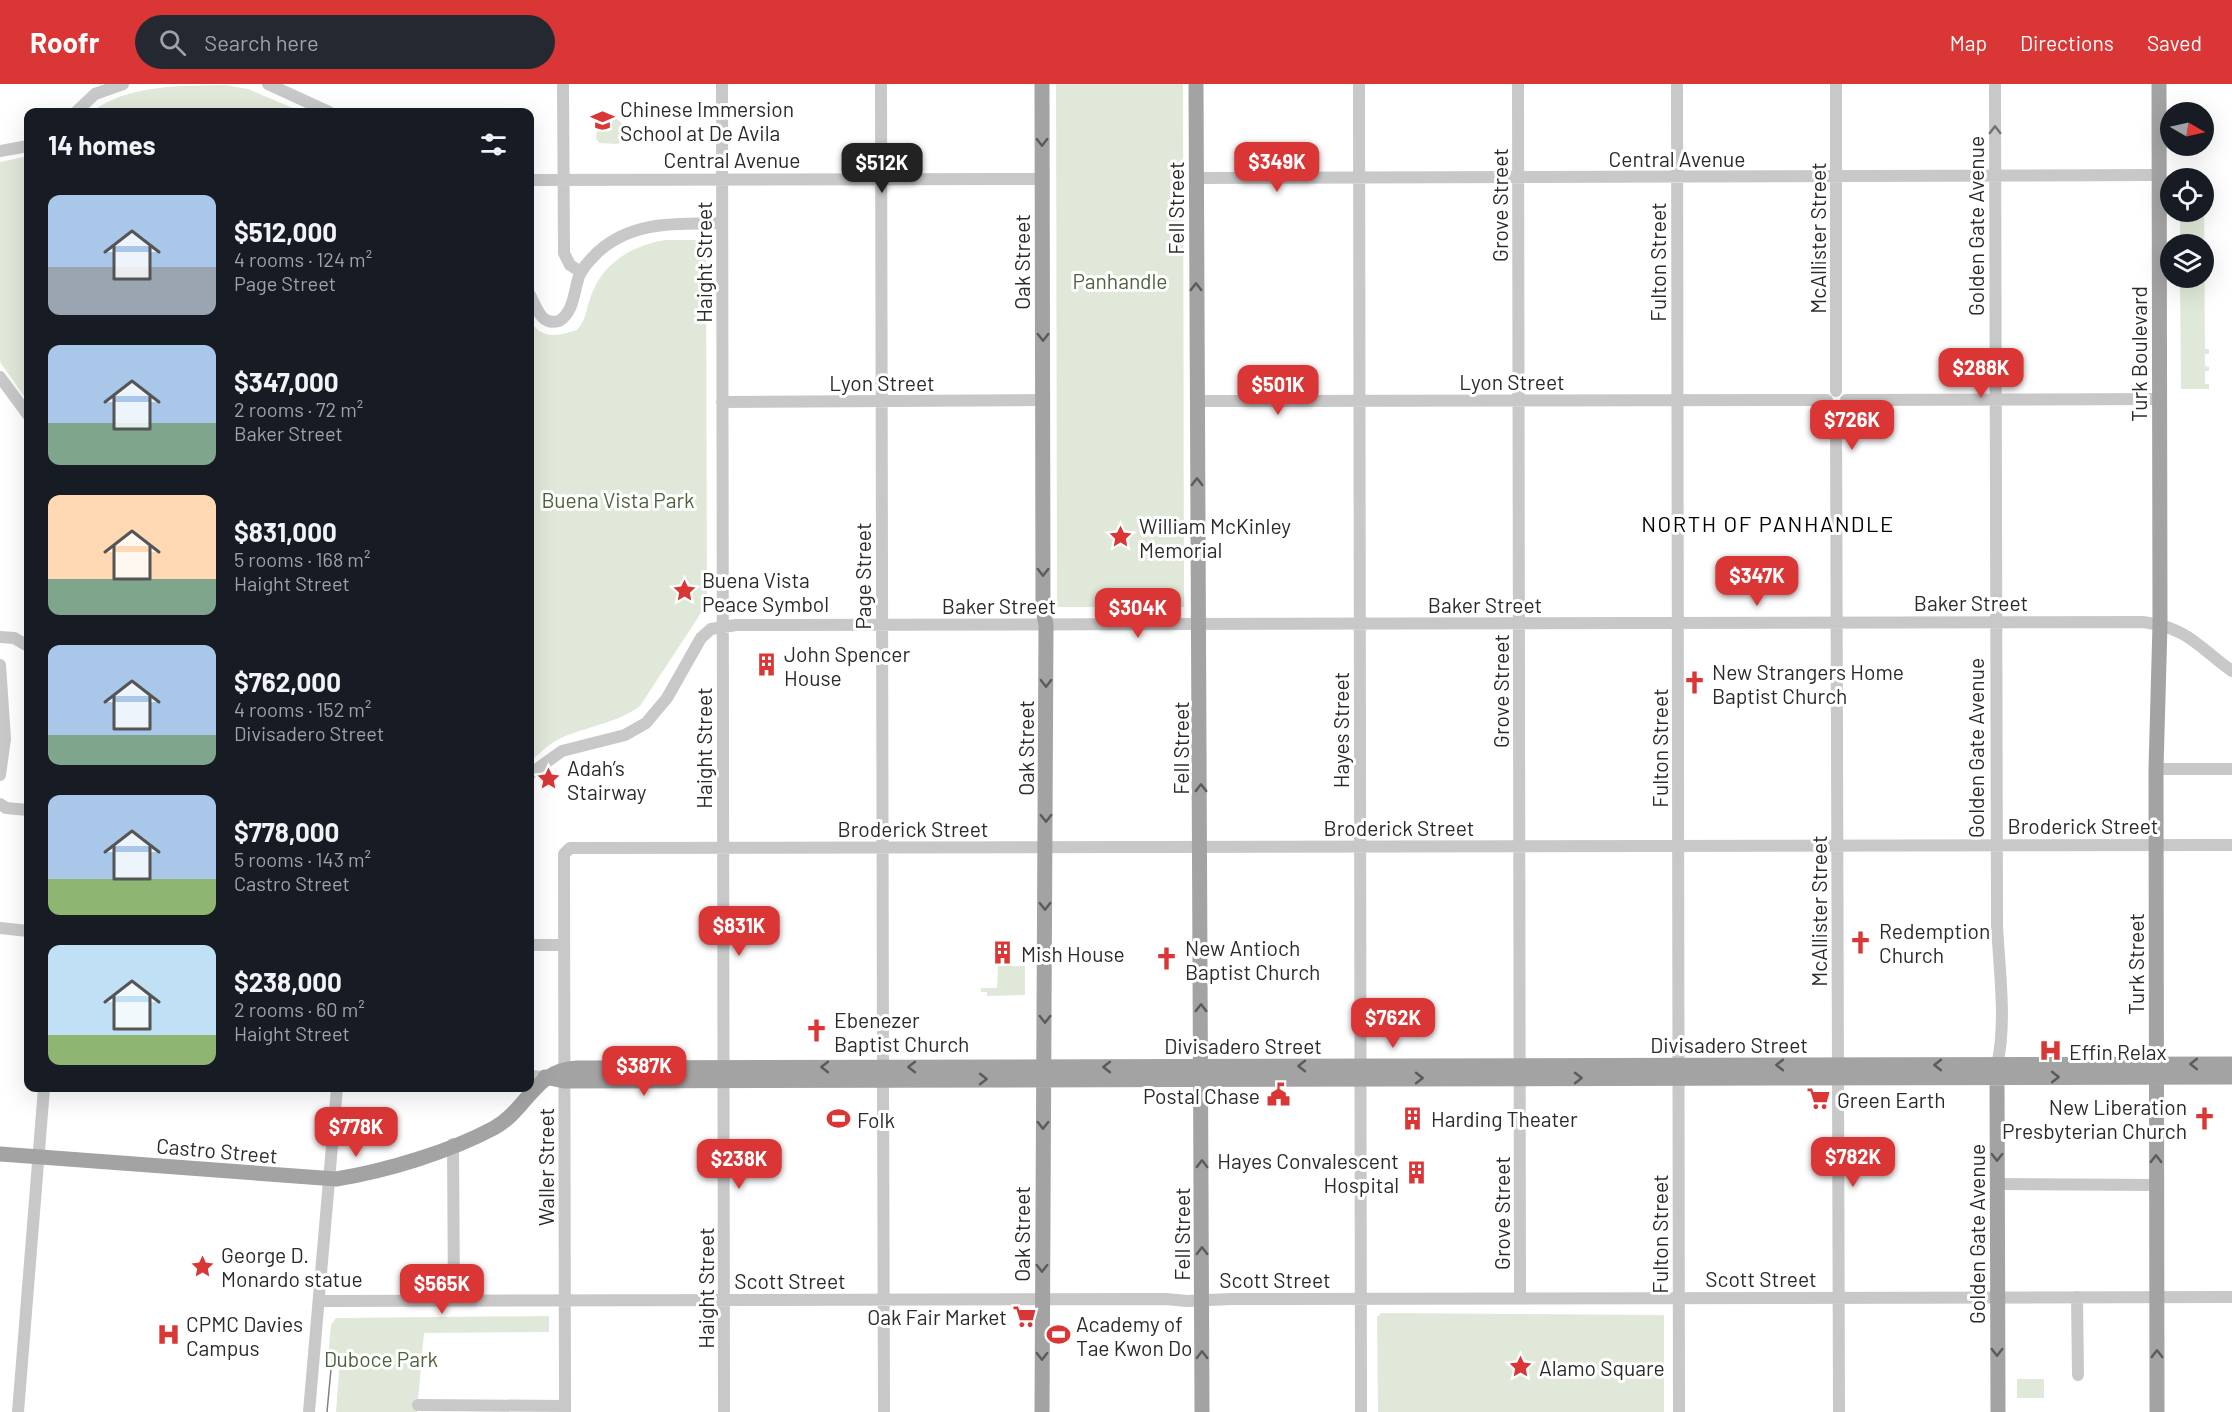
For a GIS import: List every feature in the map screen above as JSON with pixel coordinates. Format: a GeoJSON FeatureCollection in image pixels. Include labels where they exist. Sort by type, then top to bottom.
{"type":"FeatureCollection","features":[{"type":"Feature","properties":{"kind":"main road","name":"Oak Street"},"geometry":{"type":"LineString","coordinates":[[1042,84],[1043,609],[1046,625],[1042,1412]]}},
{"type":"Feature","properties":{"kind":"main road","name":"Fell Street"},"geometry":{"type":"LineString","coordinates":[[1196,84],[1202,1412]]}},
{"type":"Feature","properties":{"kind":"main road","name":"Turk Boulevard"},"geometry":{"type":"LineString","coordinates":[[2159,84],[2160,625]]}},
{"type":"Feature","properties":{"kind":"main road","name":"Turk Street"},"geometry":{"type":"LineString","coordinates":[[2157,1412],[2156,769],[2160,625]]}},
{"type":"Feature","properties":{"kind":"main road","name":"Divisadero Street"},"geometry":{"type":"LineString","coordinates":[[2156,1071],[2232,1064]]}},
{"type":"Feature","properties":{"kind":"main road","name":"Golden Gate Avenue"},"geometry":{"type":"LineString","coordinates":[[1997,1071],[1998,1412]]}},
{"type":"Feature","properties":{"kind":"main road","name":"Divisadero Street"},"geometry":{"type":"LineString","coordinates":[[537,1076],[883,1073],[2156,1071],[2232,1077]]}},
{"type":"Feature","properties":{"kind":"main road","name":"Castro Street"},"geometry":{"type":"LineString","coordinates":[[0,1154],[329,1180],[389,1167],[453,1144],[504,1121],[525,1092]]}},
{"type":"Feature","properties":{"kind":"street"},"geometry":{"type":"LineString","coordinates":[[80,108],[95,94],[123,84]]}},
{"type":"Feature","properties":{"kind":"street"},"geometry":{"type":"LineString","coordinates":[[268,84],[320,108]]}},
{"type":"Feature","properties":{"kind":"street"},"geometry":{"type":"LineString","coordinates":[[563,84],[564,253],[570,266],[581,272]]}},
{"type":"Feature","properties":{"kind":"street","name":"Haight Street"},"geometry":{"type":"LineString","coordinates":[[722,84],[724,1412]]}},
{"type":"Feature","properties":{"kind":"street","name":"Page Street"},"geometry":{"type":"LineString","coordinates":[[881,84],[884,1412]]}},
{"type":"Feature","properties":{"kind":"street","name":"Hayes Street"},"geometry":{"type":"LineString","coordinates":[[1359,84],[1361,1412]]}},
{"type":"Feature","properties":{"kind":"street","name":"Grove Street"},"geometry":{"type":"LineString","coordinates":[[1518,84],[1520,1298]]}},
{"type":"Feature","properties":{"kind":"street","name":"Fulton Street"},"geometry":{"type":"LineString","coordinates":[[1677,84],[1679,1412]]}},
{"type":"Feature","properties":{"kind":"street","name":"McAllister Street"},"geometry":{"type":"LineString","coordinates":[[1836,84],[1839,1412]]}},
{"type":"Feature","properties":{"kind":"street","name":"Golden Gate Avenue"},"geometry":{"type":"LineString","coordinates":[[1995,84],[1996,845],[2000,999],[2000,1054],[1997,1071]]}},
{"type":"Feature","properties":{"kind":"street"},"geometry":{"type":"LineString","coordinates":[[0,151],[24,147]]}},
{"type":"Feature","properties":{"kind":"street","name":"Central Avenue"},"geometry":{"type":"LineString","coordinates":[[1196,178],[2159,176]]}},
{"type":"Feature","properties":{"kind":"street","name":"Central Avenue"},"geometry":{"type":"LineString","coordinates":[[534,180],[1042,179]]}},
{"type":"Feature","properties":{"kind":"street"},"geometry":{"type":"LineString","coordinates":[[534,303],[542,318],[548,321],[559,321],[568,313],[581,272],[605,246],[630,231],[657,224],[722,223]]}},
{"type":"Feature","properties":{"kind":"street"},"geometry":{"type":"LineString","coordinates":[[0,377],[24,410]]}},
{"type":"Feature","properties":{"kind":"street","name":"Lyon Street"},"geometry":{"type":"LineString","coordinates":[[1197,401],[2159,399]]}},
{"type":"Feature","properties":{"kind":"street","name":"Lyon Street"},"geometry":{"type":"LineString","coordinates":[[722,402],[1043,400]]}},
{"type":"Feature","properties":{"kind":"street","name":"Baker Street"},"geometry":{"type":"LineString","coordinates":[[723,627],[2143,622],[2186,634],[2232,671]]}},
{"type":"Feature","properties":{"kind":"street"},"geometry":{"type":"LineString","coordinates":[[534,771],[562,751],[625,735],[646,723],[667,698],[700,638],[711,629],[723,627]]}},
{"type":"Feature","properties":{"kind":"street"},"geometry":{"type":"LineString","coordinates":[[0,637],[14,638],[24,644]]}},
{"type":"Feature","properties":{"kind":"street"},"geometry":{"type":"LineString","coordinates":[[0,665],[5,739],[0,774]]}},
{"type":"Feature","properties":{"kind":"street"},"geometry":{"type":"LineString","coordinates":[[2156,769],[2232,769]]}},
{"type":"Feature","properties":{"kind":"street"},"geometry":{"type":"LineString","coordinates":[[0,804],[6,808],[24,810]]}},
{"type":"Feature","properties":{"kind":"street","name":"Broderick Street"},"geometry":{"type":"LineString","coordinates":[[566,850],[1201,846],[2232,845]]}},
{"type":"Feature","properties":{"kind":"street","name":"Waller Street"},"geometry":{"type":"LineString","coordinates":[[565,1409],[564,861],[566,850]]}},
{"type":"Feature","properties":{"kind":"street"},"geometry":{"type":"LineString","coordinates":[[0,927],[24,930]]}},
{"type":"Feature","properties":{"kind":"street"},"geometry":{"type":"LineString","coordinates":[[534,945],[564,945]]}},
{"type":"Feature","properties":{"kind":"street"},"geometry":{"type":"LineString","coordinates":[[18,1412],[44,1092]]}},
{"type":"Feature","properties":{"kind":"street"},"geometry":{"type":"LineString","coordinates":[[309,1412],[337,1092]]}},
{"type":"Feature","properties":{"kind":"street"},"geometry":{"type":"LineString","coordinates":[[453,1144],[454,1300]]}},
{"type":"Feature","properties":{"kind":"street"},"geometry":{"type":"LineString","coordinates":[[1997,1184],[2156,1185]]}},
{"type":"Feature","properties":{"kind":"street"},"geometry":{"type":"LineString","coordinates":[[2077,1297],[2078,1375]]}},
{"type":"Feature","properties":{"kind":"street","name":"Scott Street"},"geometry":{"type":"LineString","coordinates":[[319,1301],[884,1299],[1166,1299],[1187,1301],[1361,1298],[2232,1297]]}},
{"type":"Feature","properties":{"kind":"street"},"geometry":{"type":"LineString","coordinates":[[418,1405],[565,1409]]}},
{"type":"Feature","properties":{"kind":"green space","name":"Panhandle"},"geometry":{"type":"Polygon","coordinates":[[[1056,84],[1183,84],[1184,607],[1057,607],[1056,84]]]}},
{"type":"Feature","properties":{"kind":"green space"},"geometry":{"type":"Polygon","coordinates":[[[226,85],[248,89],[293,108],[98,108],[138,91],[226,85]]]}},
{"type":"Feature","properties":{"kind":"green space"},"geometry":{"type":"Polygon","coordinates":[[[616,118],[624,125],[623,141],[617,144],[599,143],[596,138],[597,125],[604,119],[616,118]]]}},
{"type":"Feature","properties":{"kind":"green space"},"geometry":{"type":"Polygon","coordinates":[[[24,157],[24,396],[0,362],[0,162],[24,157]]]}},
{"type":"Feature","properties":{"kind":"green space"},"geometry":{"type":"Polygon","coordinates":[[[2180,222],[2204,222],[2204,234],[2180,234],[2180,222]]]}},
{"type":"Feature","properties":{"kind":"green space","name":"Buena Vista Park"},"geometry":{"type":"Polygon","coordinates":[[[696,240],[703,244],[706,251],[707,596],[703,610],[640,706],[621,717],[557,740],[534,758],[534,326],[539,331],[550,335],[577,330],[585,318],[589,300],[603,274],[630,251],[653,242],[696,240]]]}},
{"type":"Feature","properties":{"kind":"green space"},"geometry":{"type":"Polygon","coordinates":[[[2180,288],[2205,288],[2205,349],[2209,349],[2209,354],[2205,354],[2205,366],[2209,367],[2209,371],[2205,371],[2205,384],[2209,384],[2209,389],[2181,389],[2180,288]]]}},
{"type":"Feature","properties":{"kind":"green space"},"geometry":{"type":"Polygon","coordinates":[[[998,966],[1025,966],[1025,995],[987,996],[987,992],[981,992],[981,988],[997,988],[998,966]]]}},
{"type":"Feature","properties":{"kind":"green space","name":"Alamo Square"},"geometry":{"type":"Polygon","coordinates":[[[1381,1313],[1664,1315],[1664,1412],[1378,1412],[1377,1317],[1381,1313]]]}},
{"type":"Feature","properties":{"kind":"green space","name":"Duboce Park"},"geometry":{"type":"Polygon","coordinates":[[[549,1316],[549,1332],[424,1333],[417,1412],[336,1412],[340,1359],[328,1358],[331,1325],[336,1318],[549,1316]]]}},
{"type":"Feature","properties":{"kind":"green space"},"geometry":{"type":"Polygon","coordinates":[[[2017,1379],[2044,1379],[2044,1398],[2017,1398],[2017,1379]]]}},
{"type":"Feature","properties":{"kind":"tram line"},"geometry":{"type":"LineString","coordinates":[[327,1412],[332,1358]]}},
{"type":"Feature","properties":{"kind":"place","name":"Chinese Immersion School at De Avila"},"geometry":{"type":"Point","coordinates":[602,120]}},
{"type":"Feature","properties":{"kind":"place","name":"William McKinley Memorial"},"geometry":{"type":"Point","coordinates":[1121,537]}},
{"type":"Feature","properties":{"kind":"place","name":"Buena Vista Peace Symbol"},"geometry":{"type":"Point","coordinates":[684,591]}},
{"type":"Feature","properties":{"kind":"place","name":"John Spencer House"},"geometry":{"type":"Point","coordinates":[766,665]}},
{"type":"Feature","properties":{"kind":"place","name":"New Strangers Home Baptist Church"},"geometry":{"type":"Point","coordinates":[1694,683]}},
{"type":"Feature","properties":{"kind":"place","name":"Adah’s Stairway"},"geometry":{"type":"Point","coordinates":[549,779]}},
{"type":"Feature","properties":{"kind":"place","name":"Redemption Church"},"geometry":{"type":"Point","coordinates":[1861,942]}},
{"type":"Feature","properties":{"kind":"place","name":"Mish House"},"geometry":{"type":"Point","coordinates":[1003,953]}},
{"type":"Feature","properties":{"kind":"place","name":"New Antioch Baptist Church"},"geometry":{"type":"Point","coordinates":[1167,959]}},
{"type":"Feature","properties":{"kind":"place","name":"Ebenezer Baptist Church"},"geometry":{"type":"Point","coordinates":[816,1031]}},
{"type":"Feature","properties":{"kind":"place","name":"Effin Relax"},"geometry":{"type":"Point","coordinates":[2051,1051]}},
{"type":"Feature","properties":{"kind":"place","name":"Postal Chase"},"geometry":{"type":"Point","coordinates":[1278,1095]}},
{"type":"Feature","properties":{"kind":"place","name":"Green Earth"},"geometry":{"type":"Point","coordinates":[1819,1099]}},
{"type":"Feature","properties":{"kind":"place","name":"Harding Theater"},"geometry":{"type":"Point","coordinates":[1413,1118]}},
{"type":"Feature","properties":{"kind":"place","name":"New Liberation Presbyterian Church"},"geometry":{"type":"Point","coordinates":[2205,1118]}},
{"type":"Feature","properties":{"kind":"place","name":"Folk"},"geometry":{"type":"Point","coordinates":[839,1119]}},
{"type":"Feature","properties":{"kind":"place","name":"Hayes Convalescent Hospital"},"geometry":{"type":"Point","coordinates":[1417,1172]}},
{"type":"Feature","properties":{"kind":"place","name":"George D. Monardo statue"},"geometry":{"type":"Point","coordinates":[203,1266]}},
{"type":"Feature","properties":{"kind":"place","name":"Oak Fair Market"},"geometry":{"type":"Point","coordinates":[1025,1316]}},
{"type":"Feature","properties":{"kind":"place","name":"CPMC Davies Campus"},"geometry":{"type":"Point","coordinates":[168,1335]}},
{"type":"Feature","properties":{"kind":"place","name":"Academy of Tae Kwon Do"},"geometry":{"type":"Point","coordinates":[1058,1335]}},
{"type":"Feature","properties":{"kind":"place","name":"Alamo Square"},"geometry":{"type":"Point","coordinates":[1521,1367]}},
{"type":"Feature","properties":{"kind":"district","name":"NORTH OF PANHANDLE"},"geometry":{"type":"Point","coordinates":[1768,523]}}]}
